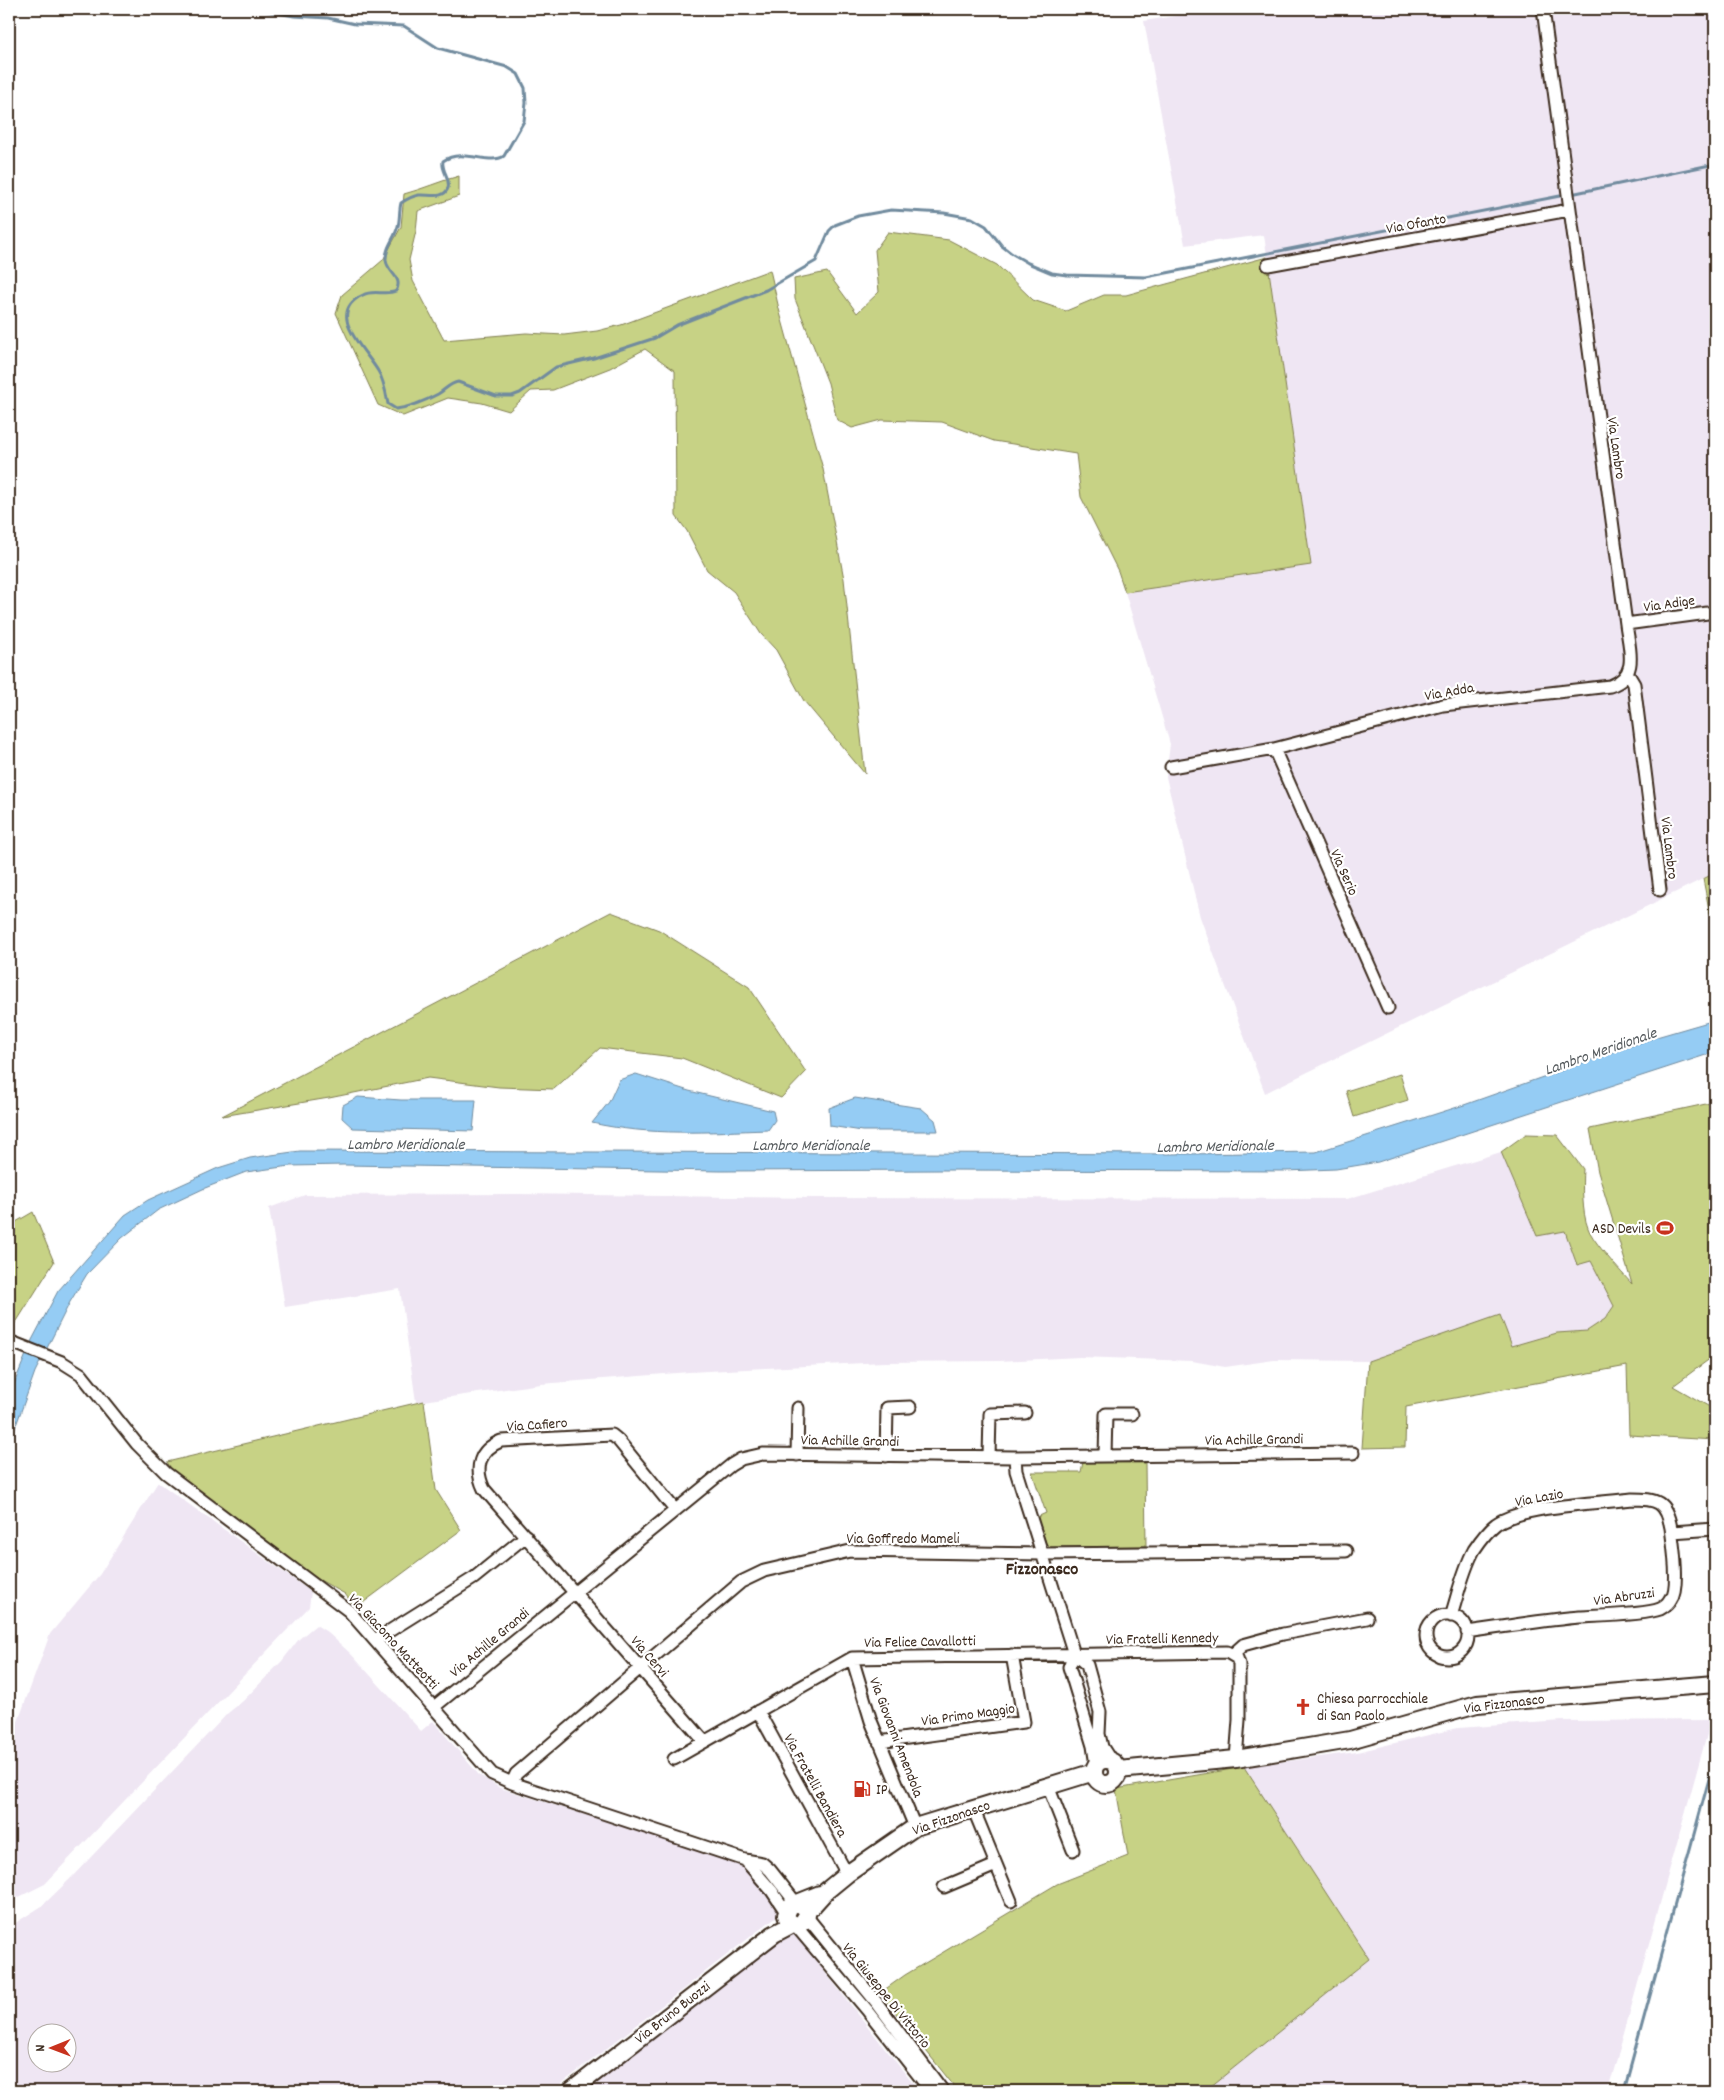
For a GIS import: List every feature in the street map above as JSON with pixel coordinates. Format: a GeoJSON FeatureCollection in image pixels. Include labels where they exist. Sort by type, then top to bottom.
{"type":"FeatureCollection","features":[{"type":"Feature","properties":{"kind":"main road","name":"Via Fizzonasco"},"geometry":{"type":"LineString","coordinates":[[796,1914],[847,1874],[915,1827],[1105,1767],[1236,1759],[1350,1740],[1477,1704],[1715,1684]]}},
{"type":"Feature","properties":{"kind":"main road","name":"Via Bruno Buozzi"},"geometry":{"type":"LineString","coordinates":[[571,2091],[774,1934],[796,1914]]}},
{"type":"Feature","properties":{"kind":"street","name":"Via Lambro"},"geometry":{"type":"LineString","coordinates":[[1543,9],[1626,624],[1630,661],[1628,674],[1634,684],[1660,890]]}},
{"type":"Feature","properties":{"kind":"street","name":"Via Ofanto"},"geometry":{"type":"LineString","coordinates":[[1268,264],[1569,207]]}},
{"type":"Feature","properties":{"kind":"street","name":"Via Adige"},"geometry":{"type":"LineString","coordinates":[[1626,624],[1715,612]]}},
{"type":"Feature","properties":{"kind":"street","name":"Via Adda"},"geometry":{"type":"LineString","coordinates":[[1171,767],[1274,749],[1444,705],[1604,687],[1616,684],[1628,674]]}},
{"type":"Feature","properties":{"kind":"street","name":"Via Serio"},"geometry":{"type":"LineString","coordinates":[[1274,749],[1388,1008]]}},
{"type":"Feature","properties":{"kind":"street","name":"Via Giacomo Matteotti"},"geometry":{"type":"LineString","coordinates":[[9,1341],[62,1362],[81,1374],[137,1444],[166,1474],[349,1611],[492,1774],[512,1783],[762,1864],[770,1870],[796,1914]]}},
{"type":"Feature","properties":{"kind":"street"},"geometry":{"type":"LineString","coordinates":[[886,1456],[887,1408],[910,1407]]}},
{"type":"Feature","properties":{"kind":"street"},"geometry":{"type":"LineString","coordinates":[[797,1455],[798,1408]]}},
{"type":"Feature","properties":{"kind":"street"},"geometry":{"type":"LineString","coordinates":[[989,1457],[990,1414],[1025,1413]]}},
{"type":"Feature","properties":{"kind":"street"},"geometry":{"type":"LineString","coordinates":[[1105,1456],[1106,1414],[1132,1414]]}},
{"type":"Feature","properties":{"kind":"street","name":"Via Cafiero"},"geometry":{"type":"LineString","coordinates":[[574,1592],[484,1489],[478,1470],[480,1460],[486,1450],[501,1441],[612,1435],[675,1510]]}},
{"type":"Feature","properties":{"kind":"street","name":"Via Achille Grandi"},"geometry":{"type":"LineString","coordinates":[[434,1707],[675,1510],[741,1459],[763,1454],[1016,1458],[1353,1453]]}},
{"type":"Feature","properties":{"kind":"street"},"geometry":{"type":"LineString","coordinates":[[1016,1458],[1016,1471],[1074,1654],[1087,1665],[1100,1712],[1099,1734],[1105,1767]]}},
{"type":"Feature","properties":{"kind":"street","name":"Via Lazio"},"geometry":{"type":"LineString","coordinates":[[1451,1616],[1468,1564],[1475,1549],[1492,1528],[1512,1516],[1540,1510],[1648,1499],[1663,1505],[1669,1516],[1672,1532]]}},
{"type":"Feature","properties":{"kind":"street"},"geometry":{"type":"LineString","coordinates":[[1672,1532],[1715,1529]]}},
{"type":"Feature","properties":{"kind":"street","name":"Via Abruzzi"},"geometry":{"type":"LineString","coordinates":[[1467,1632],[1563,1619],[1660,1609],[1673,1597],[1676,1588],[1672,1532]]}},
{"type":"Feature","properties":{"kind":"street"},"geometry":{"type":"LineString","coordinates":[[375,1640],[474,1578],[526,1536]]}},
{"type":"Feature","properties":{"kind":"street","name":"Via Goffredo Mameli"},"geometry":{"type":"LineString","coordinates":[[512,1783],[516,1774],[640,1667],[741,1582],[764,1570],[850,1551],[1042,1554],[1346,1551]]}},
{"type":"Feature","properties":{"kind":"street","name":"Via Cervi"},"geometry":{"type":"LineString","coordinates":[[574,1592],[704,1741]]}},
{"type":"Feature","properties":{"kind":"street"},"geometry":{"type":"LineString","coordinates":[[1451,1616],[1458,1619],[1464,1625],[1467,1632],[1467,1640],[1464,1648],[1458,1654],[1442,1657],[1429,1648],[1426,1632],[1429,1624],[1435,1618],[1451,1616]]}},
{"type":"Feature","properties":{"kind":"street"},"geometry":{"type":"LineString","coordinates":[[1233,1654],[1243,1645],[1283,1634],[1367,1618]]}},
{"type":"Feature","properties":{"kind":"street","name":"Via Fratelli Kennedy"},"geometry":{"type":"LineString","coordinates":[[1074,1654],[1227,1652],[1233,1654],[1239,1664],[1239,1720],[1236,1759]]}},
{"type":"Feature","properties":{"kind":"street","name":"Via Primo Maggio"},"geometry":{"type":"LineString","coordinates":[[880,1742],[1024,1722],[1012,1654]]}},
{"type":"Feature","properties":{"kind":"street"},"geometry":{"type":"LineString","coordinates":[[1074,1654],[1069,1667],[1093,1746],[1105,1767]]}},
{"type":"Feature","properties":{"kind":"street","name":"Via Felice Cavallotti"},"geometry":{"type":"LineString","coordinates":[[674,1759],[852,1658],[1074,1654]]}},
{"type":"Feature","properties":{"kind":"street","name":"Via Giovanni Amendola"},"geometry":{"type":"LineString","coordinates":[[852,1658],[867,1710],[915,1827]]}},
{"type":"Feature","properties":{"kind":"street","name":"Via Fratelli Bandiera"},"geometry":{"type":"LineString","coordinates":[[758,1711],[847,1874]]}},
{"type":"Feature","properties":{"kind":"street"},"geometry":{"type":"LineString","coordinates":[[1048,1786],[1074,1850]]}},
{"type":"Feature","properties":{"kind":"street"},"geometry":{"type":"LineString","coordinates":[[973,1808],[1011,1901]]}},
{"type":"Feature","properties":{"kind":"street"},"geometry":{"type":"LineString","coordinates":[[944,1888],[996,1865]]}},
{"type":"Feature","properties":{"kind":"street","name":"Via Giuseppe Di Vittorio"},"geometry":{"type":"LineString","coordinates":[[796,1914],[877,2003],[943,2091]]}},
{"type":"Feature","properties":{"kind":"street","name":"Via Giuseppe Di Vittorio"},"geometry":{"type":"LineString","coordinates":[[796,1914],[868,2011],[931,2091]]}},
{"type":"Feature","properties":{"kind":"street"},"geometry":{"type":"LineString","coordinates":[[868,2011],[877,2003]]}},
{"type":"Feature","properties":{"kind":"shaded area"},"geometry":{"type":"Polygon","coordinates":[[[1219,9],[1715,9],[1715,873],[1265,1093],[1200,917],[1166,777],[1170,744],[1125,592],[1311,564],[1264,235],[1185,245],[1144,21],[1219,9]]]}},
{"type":"Feature","properties":{"kind":"shaded area"},"geometry":{"type":"Polygon","coordinates":[[[1501,1152],[1537,1235],[1565,1231],[1577,1265],[1591,1261],[1614,1306],[1605,1319],[1587,1331],[1557,1333],[1511,1346],[1500,1316],[1368,1361],[1274,1360],[1225,1367],[1192,1361],[1080,1357],[999,1361],[884,1362],[689,1372],[541,1384],[416,1402],[400,1289],[285,1307],[269,1208],[305,1195],[517,1194],[813,1198],[1347,1199],[1501,1152]]]}},
{"type":"Feature","properties":{"kind":"shaded area"},"geometry":{"type":"Polygon","coordinates":[[[158,1482],[311,1592],[309,1607],[45,1884],[9,1902],[9,1746],[50,1634],[100,1574],[158,1482]]]}},
{"type":"Feature","properties":{"kind":"shaded area"},"geometry":{"type":"Polygon","coordinates":[[[316,1625],[327,1632],[351,1654],[421,1731],[433,1721],[479,1775],[500,1788],[742,1864],[776,1907],[777,1916],[552,2091],[9,2091],[9,1927],[42,1906],[70,1879],[228,1713],[243,1701],[282,1661],[299,1639],[316,1625]]]}},
{"type":"Feature","properties":{"kind":"shaded area"},"geometry":{"type":"Polygon","coordinates":[[[1711,1720],[1608,2091],[1205,2091],[1369,1959],[1244,1767],[1357,1752],[1458,1728],[1563,1721],[1711,1720]]]}},
{"type":"Feature","properties":{"kind":"shaded area"},"geometry":{"type":"Polygon","coordinates":[[[793,1932],[919,2091],[584,2091],[786,1933],[793,1932]]]}},
{"type":"Feature","properties":{"kind":"green space"},"geometry":{"type":"Polygon","coordinates":[[[459,176],[459,196],[418,211],[416,231],[409,260],[413,281],[444,340],[526,333],[564,335],[597,331],[621,325],[770,270],[823,469],[844,579],[865,774],[804,701],[776,650],[761,634],[734,592],[707,570],[687,531],[676,516],[675,371],[645,349],[610,368],[553,390],[531,391],[509,411],[482,403],[448,398],[403,416],[378,405],[336,313],[342,295],[383,260],[401,227],[404,194],[459,176]]]}},
{"type":"Feature","properties":{"kind":"green space"},"geometry":{"type":"Polygon","coordinates":[[[888,232],[949,240],[997,265],[1033,300],[1066,311],[1104,295],[1126,295],[1267,257],[1311,565],[1125,592],[1118,571],[1081,497],[1076,454],[994,441],[942,422],[882,420],[852,428],[837,420],[828,383],[795,299],[794,279],[827,272],[857,313],[879,292],[875,250],[888,232]]]}},
{"type":"Feature","properties":{"kind":"green space"},"geometry":{"type":"Polygon","coordinates":[[[1715,873],[1715,940],[1703,879],[1715,873]]]}},
{"type":"Feature","properties":{"kind":"green space"},"geometry":{"type":"Polygon","coordinates":[[[611,912],[659,930],[749,987],[806,1072],[781,1098],[682,1058],[600,1048],[554,1089],[499,1087],[428,1078],[329,1098],[222,1116],[611,912]]]}},
{"type":"Feature","properties":{"kind":"green space"},"geometry":{"type":"Polygon","coordinates":[[[1400,1074],[1408,1100],[1354,1117],[1346,1091],[1400,1074]]]}},
{"type":"Feature","properties":{"kind":"green space"},"geometry":{"type":"Polygon","coordinates":[[[1715,1102],[1715,1355],[1673,1386],[1715,1410],[1715,1440],[1629,1435],[1627,1366],[1406,1407],[1405,1447],[1362,1448],[1368,1361],[1500,1315],[1512,1346],[1557,1333],[1587,1331],[1605,1319],[1614,1306],[1591,1261],[1577,1265],[1565,1231],[1537,1236],[1501,1152],[1526,1134],[1557,1135],[1583,1169],[1584,1207],[1586,1222],[1591,1234],[1632,1284],[1598,1172],[1590,1129],[1715,1102]]]}},
{"type":"Feature","properties":{"kind":"green space"},"geometry":{"type":"Polygon","coordinates":[[[33,1212],[54,1262],[17,1321],[9,1329],[9,1226],[33,1212]]]}},
{"type":"Feature","properties":{"kind":"green space"},"geometry":{"type":"Polygon","coordinates":[[[424,1401],[436,1490],[461,1530],[356,1608],[345,1594],[274,1550],[209,1498],[175,1475],[167,1462],[424,1401]]]}},
{"type":"Feature","properties":{"kind":"green space"},"geometry":{"type":"Polygon","coordinates":[[[1083,1462],[1145,1463],[1146,1546],[1050,1547],[1046,1543],[1037,1517],[1046,1513],[1032,1472],[1081,1472],[1083,1462]]]}},
{"type":"Feature","properties":{"kind":"green space"},"geometry":{"type":"Polygon","coordinates":[[[1244,1767],[1369,1959],[1205,2091],[958,2091],[880,1993],[905,1975],[1057,1884],[1128,1856],[1116,1789],[1244,1767]]]}},
{"type":"Feature","properties":{"kind":"water"},"geometry":{"type":"Polygon","coordinates":[[[1715,1020],[1715,1052],[1378,1162],[1336,1169],[1286,1171],[721,1171],[344,1165],[290,1166],[246,1172],[205,1188],[158,1210],[122,1238],[87,1274],[70,1302],[35,1372],[9,1445],[9,1396],[32,1340],[58,1291],[125,1215],[148,1200],[218,1168],[250,1158],[300,1151],[1187,1154],[1316,1152],[1464,1105],[1653,1038],[1715,1020]]]}},
{"type":"Feature","properties":{"kind":"water"},"geometry":{"type":"Polygon","coordinates":[[[636,1074],[689,1091],[773,1111],[775,1120],[768,1130],[702,1132],[636,1130],[592,1123],[609,1102],[619,1080],[636,1074]]]}},
{"type":"Feature","properties":{"kind":"water"},"geometry":{"type":"Polygon","coordinates":[[[358,1097],[401,1100],[476,1100],[473,1131],[353,1128],[342,1118],[343,1105],[358,1097]]]}},
{"type":"Feature","properties":{"kind":"water"},"geometry":{"type":"Polygon","coordinates":[[[855,1098],[921,1108],[935,1120],[938,1131],[862,1131],[830,1126],[829,1108],[855,1098]]]}},
{"type":"Feature","properties":{"kind":"waterway"},"geometry":{"type":"LineString","coordinates":[[257,9],[294,16],[328,18],[355,24],[404,26],[438,48],[507,67],[518,74],[525,88],[524,121],[504,156],[498,159],[459,156],[443,161],[443,168],[449,184],[446,192],[435,196],[417,195],[401,203],[398,226],[386,256],[387,264],[397,278],[398,286],[396,291],[367,293],[352,303],[347,311],[347,321],[351,332],[380,375],[388,404],[396,409],[423,401],[458,382],[496,396],[512,396],[520,393],[556,367],[594,358],[655,338],[677,325],[766,290],[816,261],[829,231],[835,225],[858,216],[891,210],[944,213],[972,218],[986,226],[1002,246],[1011,253],[1028,263],[1052,273],[1146,277],[1565,195]]}},
{"type":"Feature","properties":{"kind":"waterway"},"geometry":{"type":"LineString","coordinates":[[1571,194],[1715,164]]}},
{"type":"Feature","properties":{"kind":"waterway"},"geometry":{"type":"LineString","coordinates":[[1624,2091],[1715,1757]]}},
{"type":"Feature","properties":{"kind":"place","name":"ASD Devils"},"geometry":{"type":"Point","coordinates":[1665,1228]}},
{"type":"Feature","properties":{"kind":"place","name":"Chiesa parrocchiale di San Paolo"},"geometry":{"type":"Point","coordinates":[1303,1707]}},
{"type":"Feature","properties":{"kind":"place","name":"IP"},"geometry":{"type":"Point","coordinates":[862,1789]}},
{"type":"Feature","properties":{"kind":"district","name":"Fizzonasco"},"geometry":{"type":"Point","coordinates":[1042,1568]}},
{"type":"Feature","properties":{"kind":"water label","name":"Lambro Meridionale"},"geometry":{"type":"Point","coordinates":[1600,1050]}},
{"type":"Feature","properties":{"kind":"water label","name":"Lambro Meridionale"},"geometry":{"type":"Point","coordinates":[406,1143]}},
{"type":"Feature","properties":{"kind":"water label","name":"Lambro Meridionale"},"geometry":{"type":"Point","coordinates":[811,1144]}},
{"type":"Feature","properties":{"kind":"water label","name":"Lambro Meridionale"},"geometry":{"type":"Point","coordinates":[1215,1145]}}]}
